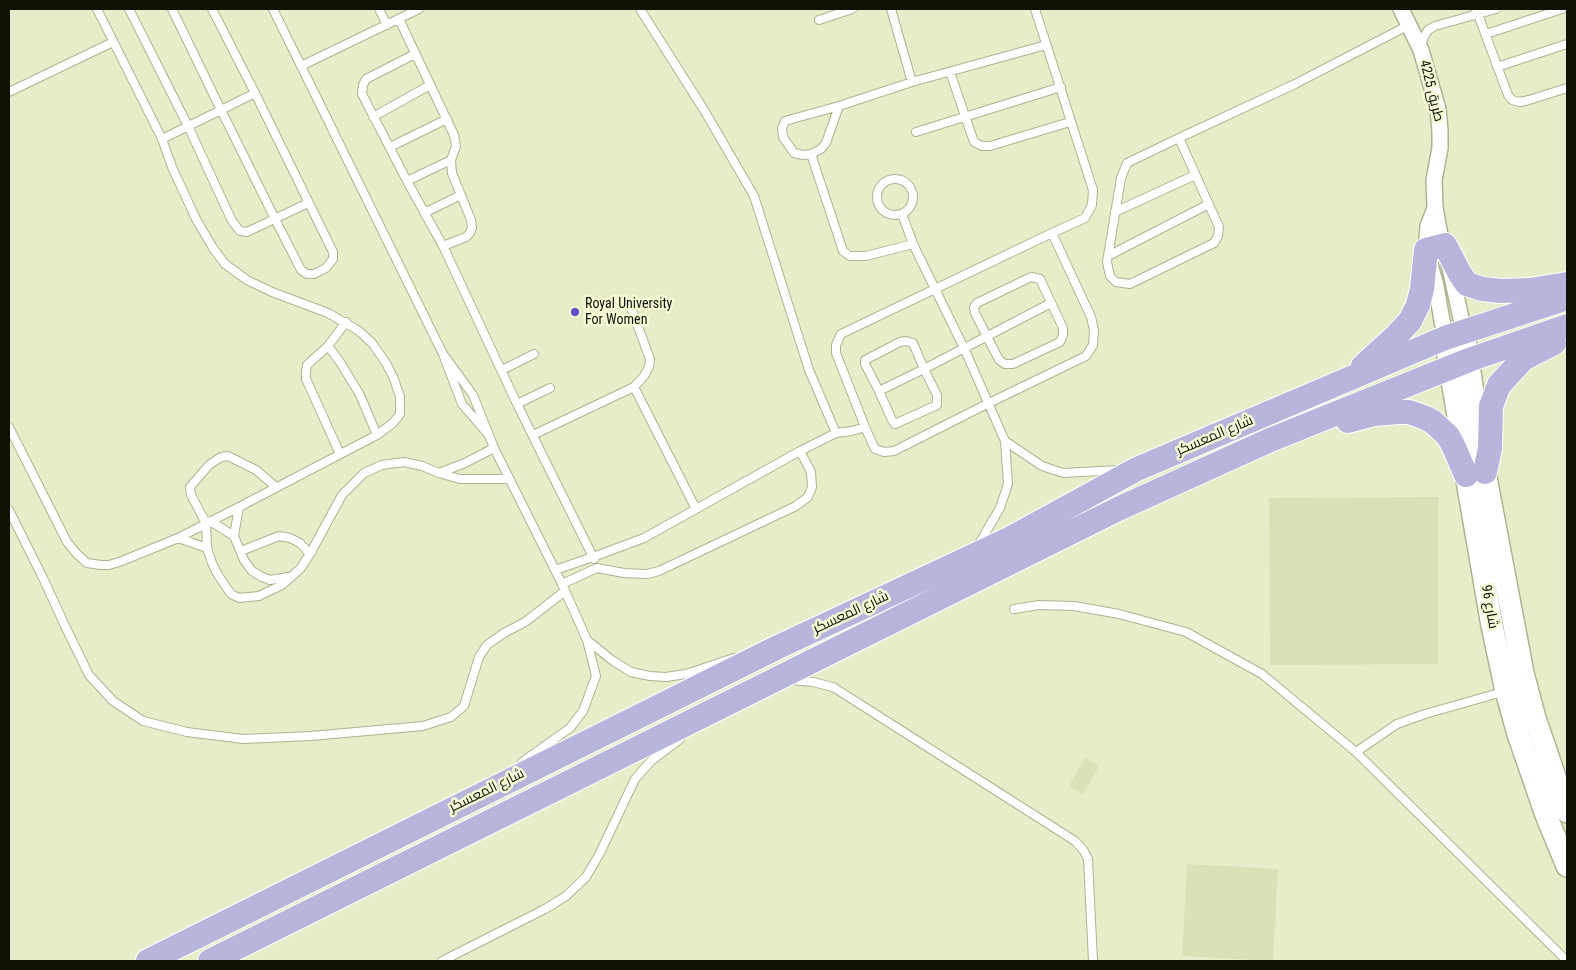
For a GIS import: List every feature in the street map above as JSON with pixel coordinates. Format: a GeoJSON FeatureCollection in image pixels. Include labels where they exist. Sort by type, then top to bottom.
{"type":"FeatureCollection","features":[{"type":"Feature","properties":{"kind":"main road"},"geometry":{"type":"LineString","coordinates":[[1351,377],[1398,336],[1410,321],[1418,305],[1435,248],[1467,284],[1482,289],[1502,291],[1530,290],[1567,284]]}},
{"type":"Feature","properties":{"kind":"main road","name":"شارع المعسكر"},"geometry":{"type":"LineString","coordinates":[[148,961],[776,648],[1012,538],[1137,469],[1351,377],[1455,335],[1567,298]]}},
{"type":"Feature","properties":{"kind":"main road","name":"شارع المعسكر"},"geometry":{"type":"LineString","coordinates":[[210,961],[1118,509],[1270,440],[1460,363],[1567,326]]}},
{"type":"Feature","properties":{"kind":"main road"},"geometry":{"type":"LineString","coordinates":[[1270,440],[1311,434],[1374,414],[1408,412],[1433,422],[1448,436],[1475,474],[1490,448],[1491,406],[1500,385],[1523,359],[1540,349],[1567,338]]}},
{"type":"Feature","properties":{"kind":"street","name":"طريق 4225"},"geometry":{"type":"LineString","coordinates":[[1401,9],[1421,50],[1438,109],[1440,148],[1434,180],[1435,207],[1428,226],[1435,248],[1455,335]]}},
{"type":"Feature","properties":{"kind":"street","name":"شارع 96"},"geometry":{"type":"LineString","coordinates":[[1455,335],[1460,363],[1463,446],[1475,474],[1535,718],[1567,812]]}},
{"type":"Feature","properties":{"kind":"street","name":"شارع 96"},"geometry":{"type":"LineString","coordinates":[[1475,474],[1492,626],[1506,691],[1518,734],[1546,815],[1567,866]]}},
{"type":"Feature","properties":{"kind":"lane"},"geometry":{"type":"LineString","coordinates":[[9,427],[67,542],[87,563],[109,565],[178,538],[239,507],[377,435],[393,423],[400,414],[400,397],[394,379],[386,363],[372,343],[359,331],[346,322],[313,306],[247,280],[226,264],[213,248],[196,219],[172,167],[162,139],[97,9]]}},
{"type":"Feature","properties":{"kind":"lane"},"geometry":{"type":"LineString","coordinates":[[129,9],[188,126],[232,221],[240,231],[247,232],[308,203]]}},
{"type":"Feature","properties":{"kind":"lane"},"geometry":{"type":"LineString","coordinates":[[172,9],[301,270],[307,274],[314,274],[326,268],[333,260],[333,252],[212,9]]}},
{"type":"Feature","properties":{"kind":"lane"},"geometry":{"type":"LineString","coordinates":[[273,9],[443,354],[462,404],[490,436]]}},
{"type":"Feature","properties":{"kind":"lane"},"geometry":{"type":"LineString","coordinates":[[379,9],[387,25]]}},
{"type":"Feature","properties":{"kind":"lane"},"geometry":{"type":"LineString","coordinates":[[301,66],[419,9]]}},
{"type":"Feature","properties":{"kind":"lane"},"geometry":{"type":"LineString","coordinates":[[640,9],[704,110],[754,196],[809,370],[836,433]]}},
{"type":"Feature","properties":{"kind":"lane"},"geometry":{"type":"LineString","coordinates":[[819,20],[852,9]]}},
{"type":"Feature","properties":{"kind":"lane"},"geometry":{"type":"LineString","coordinates":[[891,9],[912,82]]}},
{"type":"Feature","properties":{"kind":"lane"},"geometry":{"type":"LineString","coordinates":[[1035,9],[1093,190],[1092,205],[1085,218],[1052,232],[936,290],[841,334],[836,345],[836,353],[875,449],[884,452],[894,451],[1086,356],[1093,345],[1094,330],[1091,317],[1052,232]]}},
{"type":"Feature","properties":{"kind":"lane"},"geometry":{"type":"LineString","coordinates":[[1421,50],[1423,39],[1428,30],[1435,26],[1477,12],[1496,9]]}},
{"type":"Feature","properties":{"kind":"lane"},"geometry":{"type":"LineString","coordinates":[[1486,34],[1562,9]]}},
{"type":"Feature","properties":{"kind":"lane"},"geometry":{"type":"LineString","coordinates":[[1477,12],[1508,95],[1512,100],[1520,102],[1567,88]]}},
{"type":"Feature","properties":{"kind":"lane"},"geometry":{"type":"LineString","coordinates":[[399,19],[454,134],[456,146],[451,160],[452,173],[472,228],[466,236],[443,246]]}},
{"type":"Feature","properties":{"kind":"lane"},"geometry":{"type":"LineString","coordinates":[[1179,138],[1219,227],[1218,236],[1214,243],[1130,284],[1116,282],[1110,276],[1107,262],[1121,178],[1126,164],[1179,138],[1295,84],[1409,25]]}},
{"type":"Feature","properties":{"kind":"lane"},"geometry":{"type":"LineString","coordinates":[[9,92],[113,42]]}},
{"type":"Feature","properties":{"kind":"lane"},"geometry":{"type":"LineString","coordinates":[[1497,67],[1567,44]]}},
{"type":"Feature","properties":{"kind":"lane"},"geometry":{"type":"LineString","coordinates":[[839,106],[826,143],[811,154],[803,156],[794,152],[783,137],[782,128],[785,121],[839,106],[912,82],[1046,45]]}},
{"type":"Feature","properties":{"kind":"lane"},"geometry":{"type":"LineString","coordinates":[[415,54],[366,80],[362,94],[443,246],[597,568]]}},
{"type":"Feature","properties":{"kind":"lane"},"geometry":{"type":"LineString","coordinates":[[950,72],[974,142],[982,146],[990,146],[1070,122]]}},
{"type":"Feature","properties":{"kind":"lane"},"geometry":{"type":"LineString","coordinates":[[373,117],[430,86]]}},
{"type":"Feature","properties":{"kind":"lane"},"geometry":{"type":"LineString","coordinates":[[916,132],[1060,87]]}},
{"type":"Feature","properties":{"kind":"lane"},"geometry":{"type":"LineString","coordinates":[[162,139],[255,93]]}},
{"type":"Feature","properties":{"kind":"lane"},"geometry":{"type":"LineString","coordinates":[[390,147],[447,119]]}},
{"type":"Feature","properties":{"kind":"lane"},"geometry":{"type":"LineString","coordinates":[[811,154],[843,251],[850,256],[866,256],[914,244]]}},
{"type":"Feature","properties":{"kind":"lane"},"geometry":{"type":"LineString","coordinates":[[407,181],[451,160]]}},
{"type":"Feature","properties":{"kind":"lane"},"geometry":{"type":"LineString","coordinates":[[1115,212],[1195,175]]}},
{"type":"Feature","properties":{"kind":"lane"},"geometry":{"type":"LineString","coordinates":[[888,180],[900,180],[909,186],[913,196],[910,207],[902,214],[890,215],[881,209],[877,198],[880,188],[888,180]]}},
{"type":"Feature","properties":{"kind":"lane"},"geometry":{"type":"LineString","coordinates":[[424,213],[461,195]]}},
{"type":"Feature","properties":{"kind":"lane"},"geometry":{"type":"LineString","coordinates":[[1108,256],[1209,204]]}},
{"type":"Feature","properties":{"kind":"lane"},"geometry":{"type":"LineString","coordinates":[[902,214],[1005,441],[1008,484],[1000,508],[972,556]]}},
{"type":"Feature","properties":{"kind":"lane"},"geometry":{"type":"LineString","coordinates":[[1030,277],[1040,279],[1062,328],[1063,335],[1060,342],[1014,364],[1005,364],[999,360],[987,337],[975,313],[974,307],[977,303],[1030,277]]}},
{"type":"Feature","properties":{"kind":"lane"},"geometry":{"type":"LineString","coordinates":[[879,391],[1051,303]]}},
{"type":"Feature","properties":{"kind":"lane"},"geometry":{"type":"LineString","coordinates":[[533,435],[634,387],[644,376],[649,367],[650,359],[630,305]]}},
{"type":"Feature","properties":{"kind":"lane"},"geometry":{"type":"LineString","coordinates":[[340,454],[306,379],[307,365],[328,346],[346,322]]}},
{"type":"Feature","properties":{"kind":"lane"},"geometry":{"type":"LineString","coordinates":[[906,341],[913,343],[924,369],[937,395],[937,404],[895,424],[865,364],[867,358],[906,341]]}},
{"type":"Feature","properties":{"kind":"lane"},"geometry":{"type":"LineString","coordinates":[[328,346],[360,394],[377,435]]}},
{"type":"Feature","properties":{"kind":"lane"},"geometry":{"type":"LineString","coordinates":[[443,354],[473,395],[494,448],[564,587],[587,640],[596,676],[583,711],[570,728],[518,765]]}},
{"type":"Feature","properties":{"kind":"lane"},"geometry":{"type":"LineString","coordinates":[[502,370],[534,354]]}},
{"type":"Feature","properties":{"kind":"lane"},"geometry":{"type":"LineString","coordinates":[[634,387],[696,509]]}},
{"type":"Feature","properties":{"kind":"lane"},"geometry":{"type":"LineString","coordinates":[[517,404],[550,388]]}},
{"type":"Feature","properties":{"kind":"lane"},"geometry":{"type":"LineString","coordinates":[[555,570],[644,538],[800,451],[836,433],[865,427]]}},
{"type":"Feature","properties":{"kind":"lane"},"geometry":{"type":"LineString","coordinates":[[1005,441],[1042,466],[1063,473],[1137,469]]}},
{"type":"Feature","properties":{"kind":"lane"},"geometry":{"type":"LineString","coordinates":[[439,473],[466,463],[494,448]]}},
{"type":"Feature","properties":{"kind":"lane"},"geometry":{"type":"LineString","coordinates":[[9,510],[89,676],[113,701],[143,721],[188,732],[243,739],[311,736],[423,726],[451,717],[464,706],[479,657],[487,645],[525,622],[564,587],[597,568],[624,573],[647,574],[659,571],[796,506],[808,497],[812,487],[812,472],[800,451]]}},
{"type":"Feature","properties":{"kind":"lane"},"geometry":{"type":"LineString","coordinates":[[234,536],[208,522],[191,495],[190,487],[209,465],[221,457],[228,456],[256,470],[276,487]]}},
{"type":"Feature","properties":{"kind":"lane"},"geometry":{"type":"LineString","coordinates":[[208,522],[207,548],[212,563],[224,584],[231,594],[239,598],[259,596],[282,584],[300,569],[342,494],[364,473],[382,465],[404,462],[460,478],[509,479]]}},
{"type":"Feature","properties":{"kind":"lane"},"geometry":{"type":"LineString","coordinates":[[239,507],[234,536],[244,560],[252,571],[270,580],[290,576]]}},
{"type":"Feature","properties":{"kind":"lane"},"geometry":{"type":"LineString","coordinates":[[241,551],[279,536],[290,538],[300,543],[310,554]]}},
{"type":"Feature","properties":{"kind":"lane"},"geometry":{"type":"LineString","coordinates":[[178,538],[207,548]]}},
{"type":"Feature","properties":{"kind":"lane"},"geometry":{"type":"LineString","coordinates":[[1014,609],[1039,605],[1074,606],[1119,614],[1186,632],[1262,674],[1356,752],[1567,961]]}},
{"type":"Feature","properties":{"kind":"lane"},"geometry":{"type":"LineString","coordinates":[[587,640],[612,660],[632,672],[666,677],[686,674],[726,660],[776,648]]}},
{"type":"Feature","properties":{"kind":"lane"},"geometry":{"type":"LineString","coordinates":[[776,679],[813,682],[833,688],[1075,841],[1084,851],[1088,860],[1092,961]]}},
{"type":"Feature","properties":{"kind":"lane"},"geometry":{"type":"LineString","coordinates":[[1356,752],[1397,724],[1506,691]]}},
{"type":"Feature","properties":{"kind":"lane"},"geometry":{"type":"LineString","coordinates":[[693,730],[740,698]]}},
{"type":"Feature","properties":{"kind":"lane"},"geometry":{"type":"LineString","coordinates":[[442,961],[545,909],[566,896],[586,877],[600,854],[635,779],[651,762],[686,735]]}},
{"type":"Feature","properties":{"kind":"lane"},"geometry":{"type":"LineString","coordinates":[[436,817],[501,776]]}},
{"type":"Feature","properties":{"kind":"shaded area"},"geometry":{"type":"Polygon","coordinates":[[[1438,497],[1438,664],[1270,665],[1269,498],[1438,497]]]}},
{"type":"Feature","properties":{"kind":"shaded area"},"geometry":{"type":"Polygon","coordinates":[[[1085,758],[1099,766],[1083,794],[1069,786],[1085,758]]]}},
{"type":"Feature","properties":{"kind":"shaded area"},"geometry":{"type":"Polygon","coordinates":[[[1187,864],[1278,869],[1273,961],[1182,956],[1187,864]]]}},
{"type":"Feature","properties":{"kind":"place","name":"Royal University For Women"},"geometry":{"type":"Point","coordinates":[575,312]}}]}
